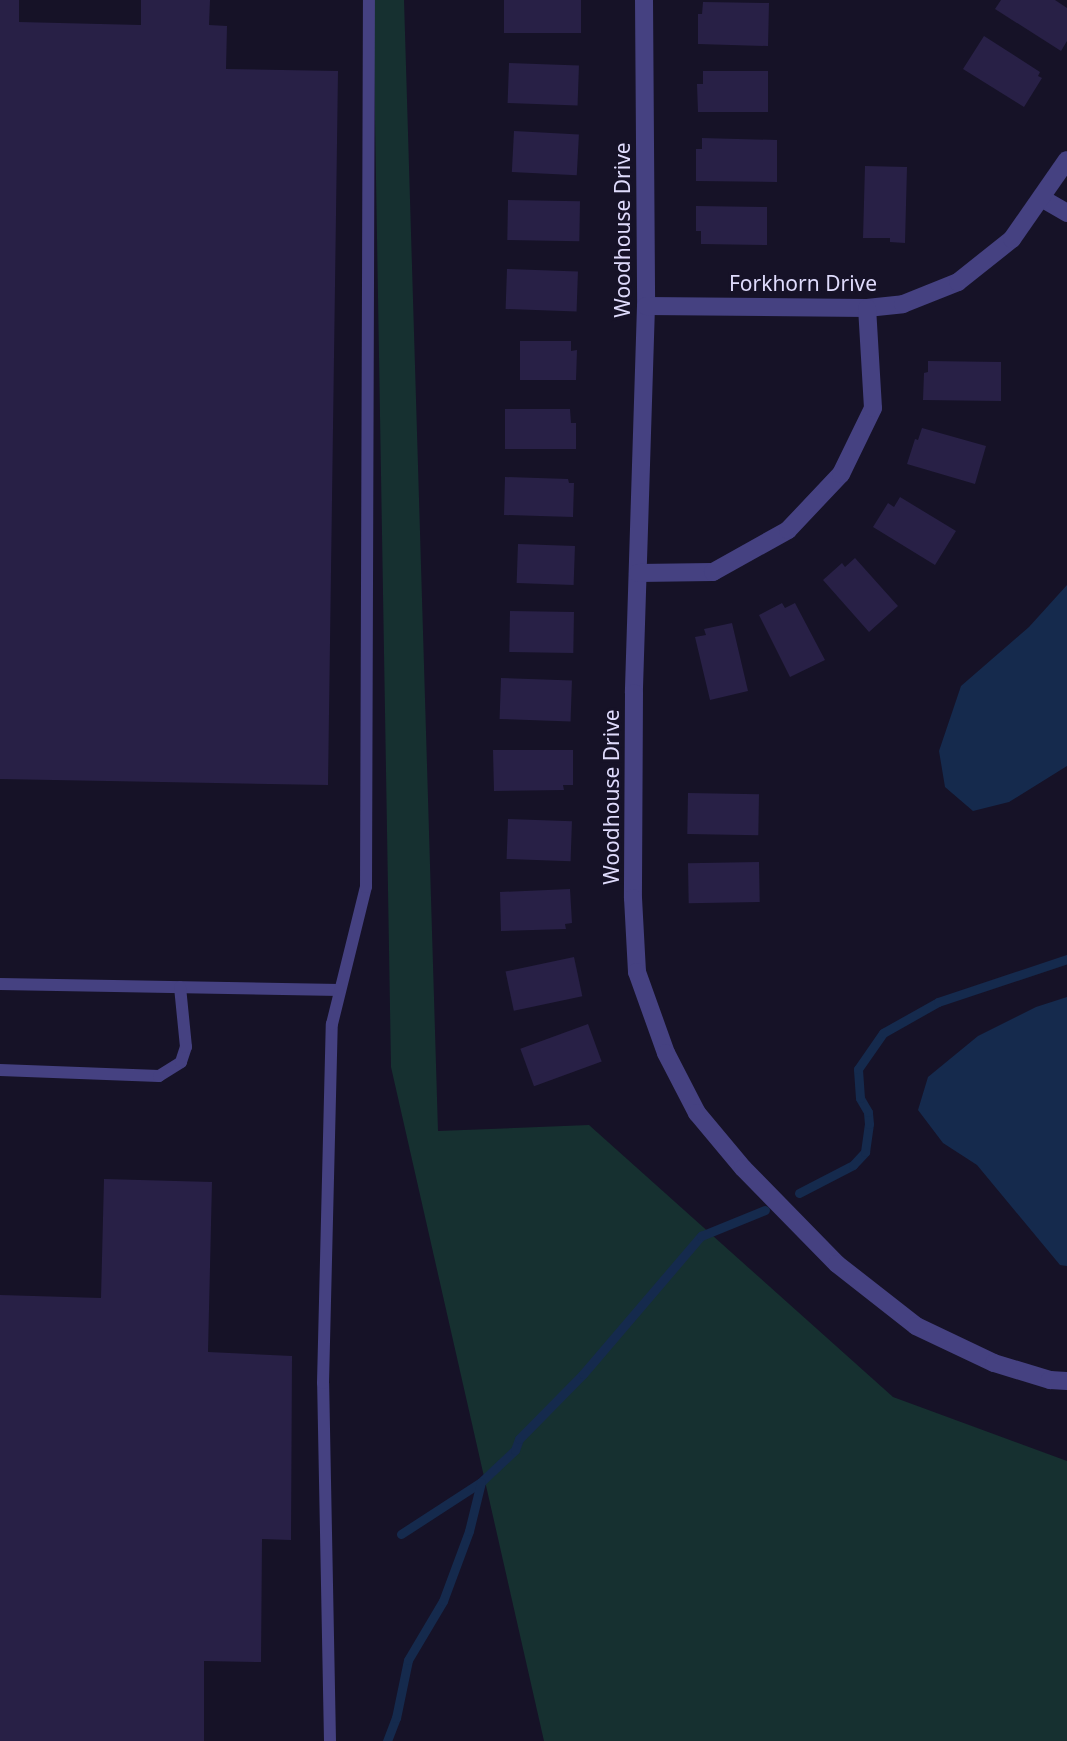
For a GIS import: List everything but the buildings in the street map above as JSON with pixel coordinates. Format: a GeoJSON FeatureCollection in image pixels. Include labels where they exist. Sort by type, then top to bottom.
{"type":"FeatureCollection","features":[{"type":"Feature","properties":{"kind":"street","name":"Woodhouse Drive"},"geometry":{"type":"LineString","coordinates":[[643,0],[646,306],[633,884],[637,972],[666,1053],[696,1113],[743,1168],[837,1265],[916,1326],[994,1363],[1050,1380],[1067,1381]]}},
{"type":"Feature","properties":{"kind":"street","name":"Forkhorn Drive"},"geometry":{"type":"LineString","coordinates":[[646,306],[867,308],[903,304],[958,282],[1012,239],[1043,199],[1067,160]]}},
{"type":"Feature","properties":{"kind":"street"},"geometry":{"type":"LineString","coordinates":[[1043,199],[1067,213]]}},
{"type":"Feature","properties":{"kind":"street"},"geometry":{"type":"LineString","coordinates":[[638,573],[713,572],[788,530],[841,474],[873,408],[867,308]]}},
{"type":"Feature","properties":{"kind":"lane"},"geometry":{"type":"LineString","coordinates":[[330,1741],[323,1383],[332,1024],[366,887],[369,0]]}},
{"type":"Feature","properties":{"kind":"lane"},"geometry":{"type":"LineString","coordinates":[[0,984],[340,990]]}},
{"type":"Feature","properties":{"kind":"lane"},"geometry":{"type":"LineString","coordinates":[[0,1070],[159,1076],[181,1062],[186,1046],[180,987]]}},
{"type":"Feature","properties":{"kind":"green space"},"geometry":{"type":"Polygon","coordinates":[[[373,0],[404,0],[438,1131],[589,1125],[893,1397],[1067,1461],[1067,1741],[544,1741],[391,1067],[373,0]]]}},
{"type":"Feature","properties":{"kind":"water"},"geometry":{"type":"Polygon","coordinates":[[[1067,585],[1067,766],[1009,802],[973,811],[945,787],[939,751],[961,686],[1029,627],[1067,585]]]}},
{"type":"Feature","properties":{"kind":"water"},"geometry":{"type":"Polygon","coordinates":[[[1067,997],[1067,1266],[1060,1265],[977,1165],[943,1143],[918,1110],[928,1077],[978,1036],[1036,1007],[1067,997]]]}},
{"type":"Feature","properties":{"kind":"waterway"},"geometry":{"type":"LineString","coordinates":[[799,1193],[853,1165],[865,1152],[868,1112],[860,1098],[858,1069],[883,1033],[938,1002],[1067,959]]}},
{"type":"Feature","properties":{"kind":"waterway"},"geometry":{"type":"LineString","coordinates":[[401,1534],[481,1482],[515,1450],[519,1439],[583,1374],[701,1236],[765,1210]]}},
{"type":"Feature","properties":{"kind":"waterway"},"geometry":{"type":"LineString","coordinates":[[387,1741],[396,1718],[408,1660],[443,1601],[469,1531],[481,1482]]}}]}
